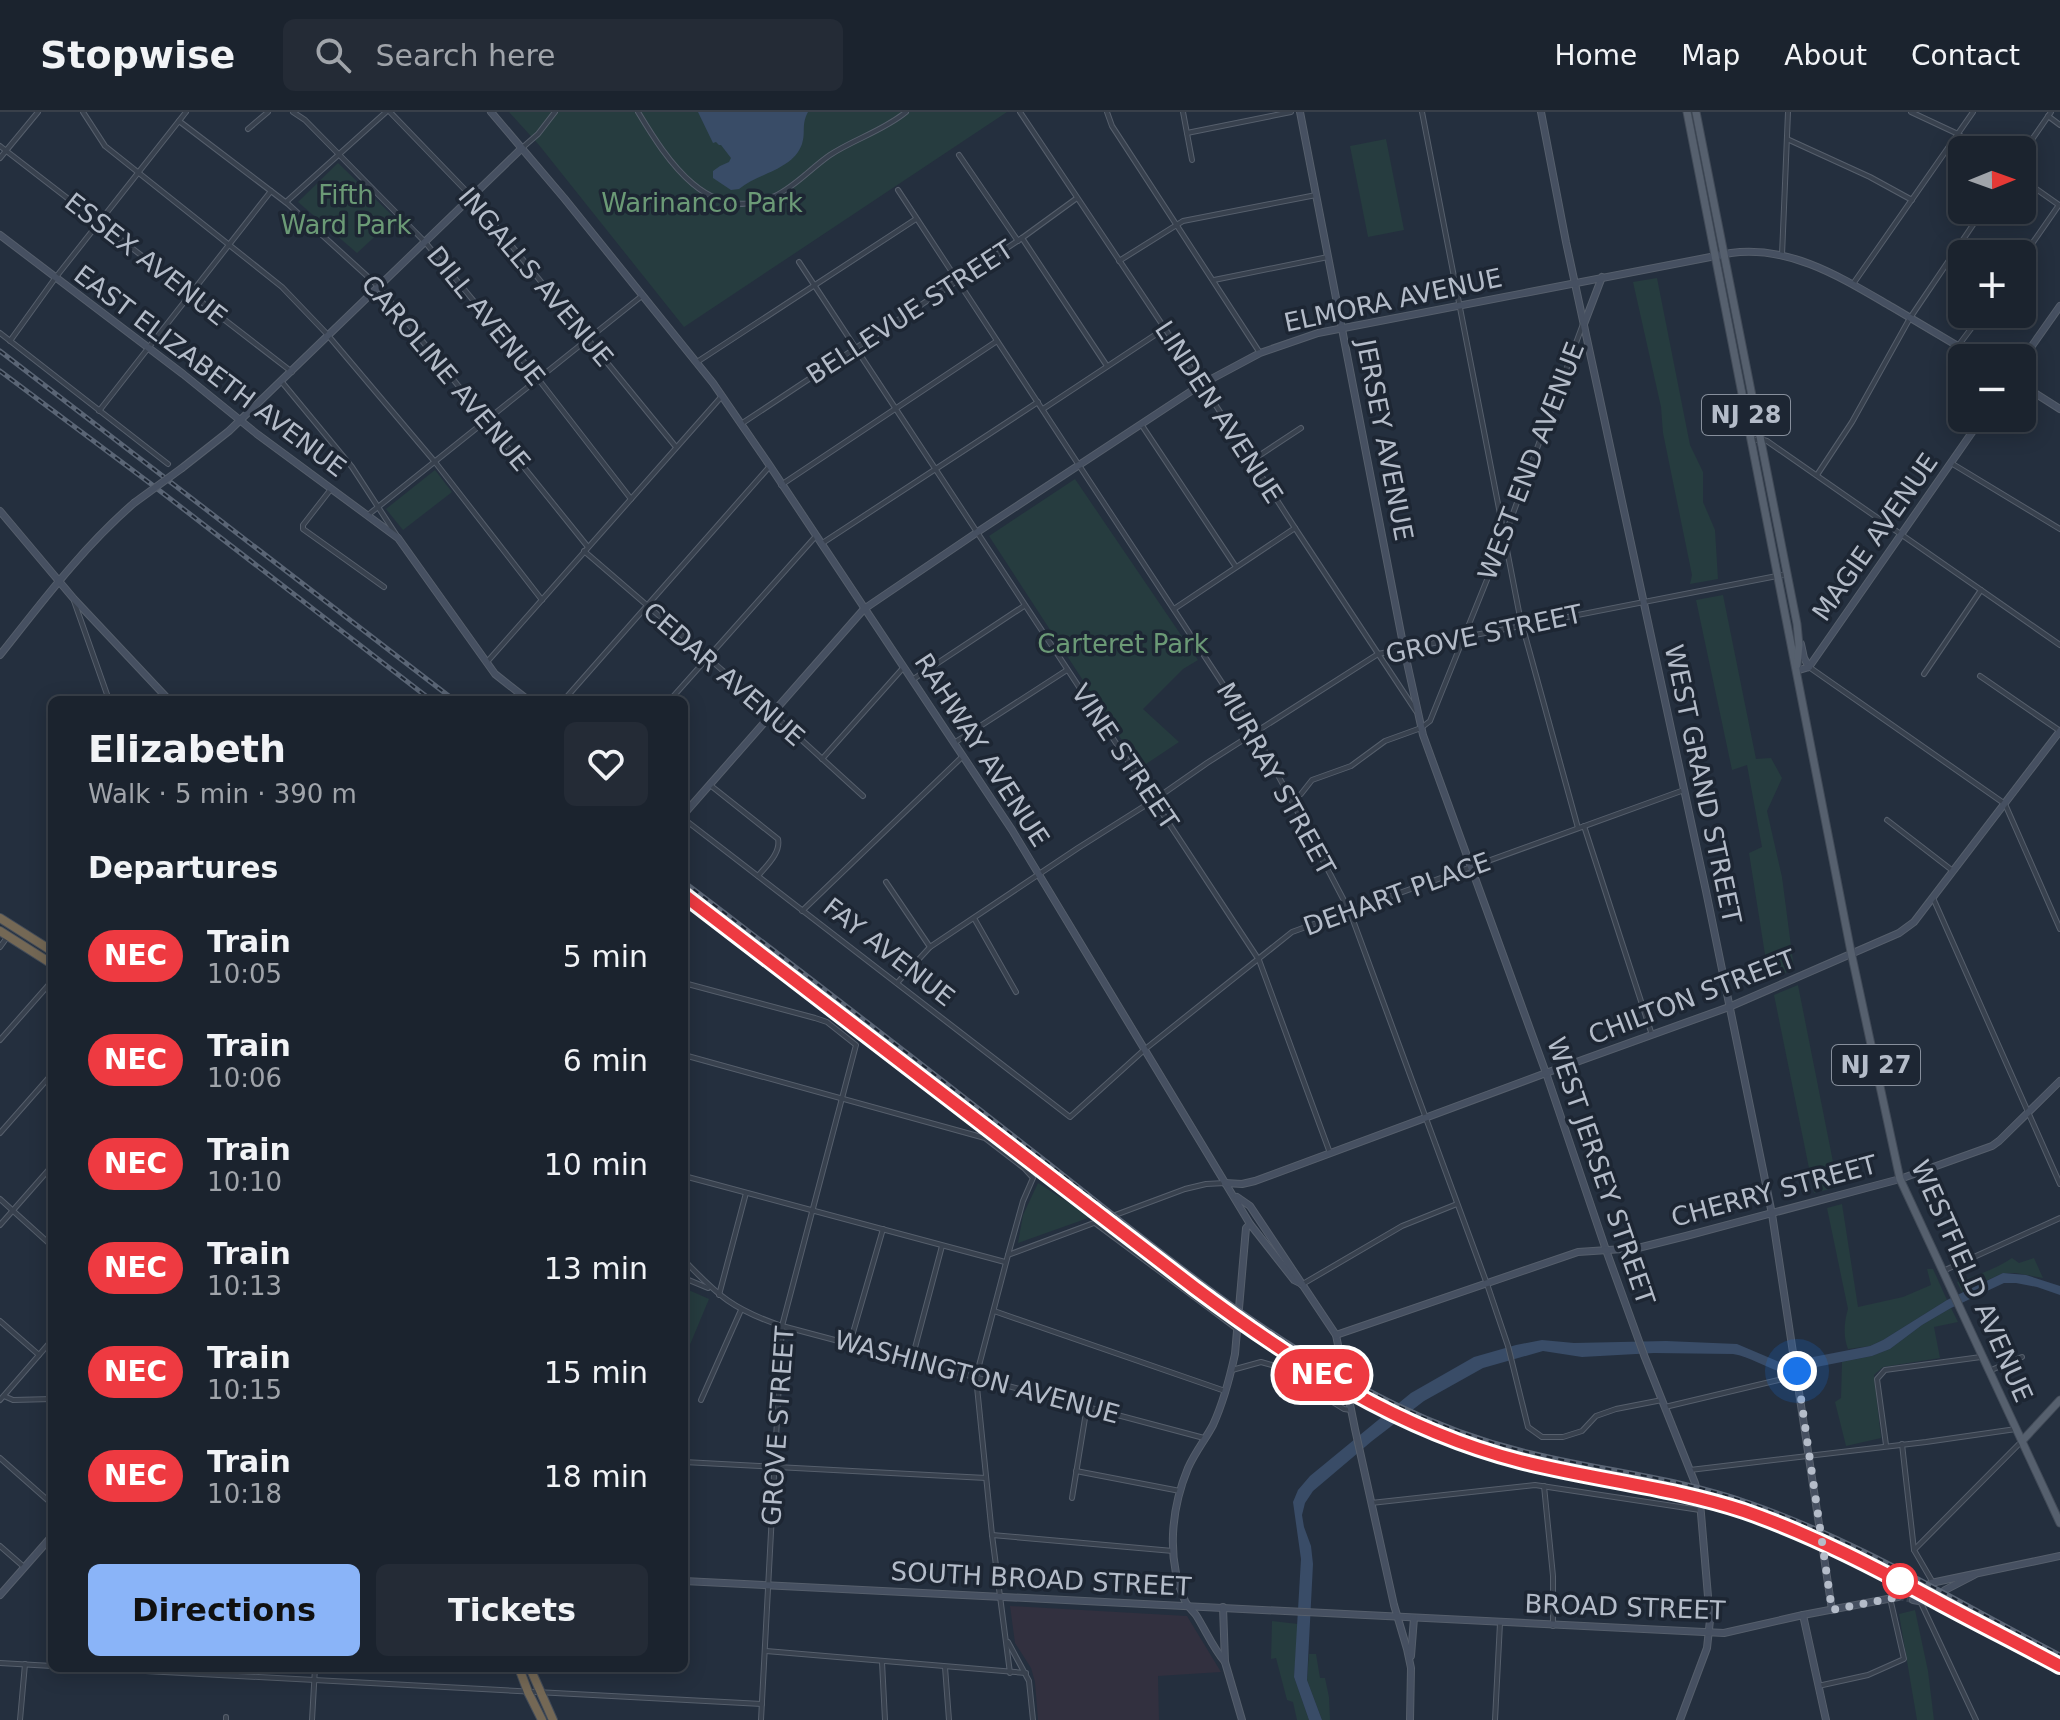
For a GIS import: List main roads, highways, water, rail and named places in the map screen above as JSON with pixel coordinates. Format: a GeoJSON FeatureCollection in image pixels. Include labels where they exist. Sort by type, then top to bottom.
{"type":"FeatureCollection","features":[{"type":"Feature","properties":{"kind":"highway"},"geometry":{"type":"LineString","coordinates":[[0,918],[48,948]]}},
{"type":"Feature","properties":{"kind":"highway"},"geometry":{"type":"LineString","coordinates":[[4,934],[48,962]]}},
{"type":"Feature","properties":{"kind":"highway"},"geometry":{"type":"LineString","coordinates":[[520,1672],[542,1720]]}},
{"type":"Feature","properties":{"kind":"highway"},"geometry":{"type":"LineString","coordinates":[[532,1672],[553,1720]]}},
{"type":"Feature","properties":{"kind":"main road","name":"WESTFIELD AVENUE"},"geometry":{"type":"LineString","coordinates":[[1687,112],[1724,254],[1740,361]]}},
{"type":"Feature","properties":{"kind":"main road","name":"WESTFIELD AVENUE"},"geometry":{"type":"LineString","coordinates":[[1696,112],[1698,146],[1715,255],[1756,440],[1782,574],[1796,671],[1851,952],[1900,1179],[2060,1523]]}},
{"type":"Feature","properties":{"kind":"main road","name":"WESTFIELD AVENUE"},"geometry":{"type":"LineString","coordinates":[[1782,574],[1797,624],[1799,645],[1796,671]]}},
{"type":"Feature","properties":{"kind":"main road"},"geometry":{"type":"LineString","coordinates":[[2022,1441],[2060,1400]]}},
{"type":"Feature","properties":{"kind":"water"},"geometry":{"type":"Polygon","coordinates":[[[698,112],[808,112],[802,144],[791,160],[739,189],[731,190],[713,178],[713,171],[731,158],[721,145],[713,143],[698,112]]]}},
{"type":"Feature","properties":{"kind":"water"},"geometry":{"type":"Polygon","coordinates":[[[2003,1273],[2026,1275],[2060,1286],[2060,1295],[2037,1287],[2004,1283],[1951,1308],[1890,1349],[1872,1356],[1786,1373],[1733,1354],[1654,1353],[1582,1357],[1543,1351],[1483,1368],[1424,1401],[1313,1491],[1305,1503],[1302,1515],[1313,1564],[1307,1680],[1322,1720],[1309,1720],[1294,1677],[1301,1559],[1293,1502],[1310,1476],[1411,1393],[1474,1357],[1542,1340],[1737,1344],[1782,1363],[1870,1346],[1947,1300],[2003,1273]]]}},
{"type":"Feature","properties":{"kind":"tunnel"},"geometry":{"type":"LineString","coordinates":[[1922,1599],[1931,1583]]}},
{"type":"Feature","properties":{"kind":"tunnel"},"geometry":{"type":"LineString","coordinates":[[1930,1603],[1945,1590]]}},
{"type":"Feature","properties":{"kind":"tunnel"},"geometry":{"type":"LineString","coordinates":[[1898,1597],[1913,1600]]}},
{"type":"Feature","properties":{"kind":"railway"},"geometry":{"type":"LineString","coordinates":[[0,351],[449,696]]}},
{"type":"Feature","properties":{"kind":"railway"},"geometry":{"type":"LineString","coordinates":[[0,371],[426,696]]}},
{"type":"Feature","properties":{"kind":"railway"},"geometry":{"type":"LineString","coordinates":[[688,885],[1208,1288],[1346,1378],[1426,1418],[1490,1442],[1722,1494],[1790,1518],[1907,1573],[2060,1655]]}},
{"type":"Feature","properties":{"kind":"railway"},"geometry":{"type":"LineString","coordinates":[[688,903],[917,1075]]}},
{"type":"Feature","properties":{"kind":"train","name":"NEC"},"geometry":{"type":"LineString","coordinates":[[688,898],[1195,1288],[1341,1387],[1405,1420],[1476,1448],[1520,1461],[1708,1500],[1799,1532],[1862,1561],[2060,1666]]}},
{"type":"Feature","properties":{"kind":"park label","name":"Warinanco Park"},"geometry":{"type":"Point","coordinates":[702,203]}},
{"type":"Feature","properties":{"kind":"park label","name":"Fifth Ward Park"},"geometry":{"type":"Point","coordinates":[346,210]}},
{"type":"Feature","properties":{"kind":"park label","name":"Carteret Park"},"geometry":{"type":"Point","coordinates":[1123,644]}}]}
